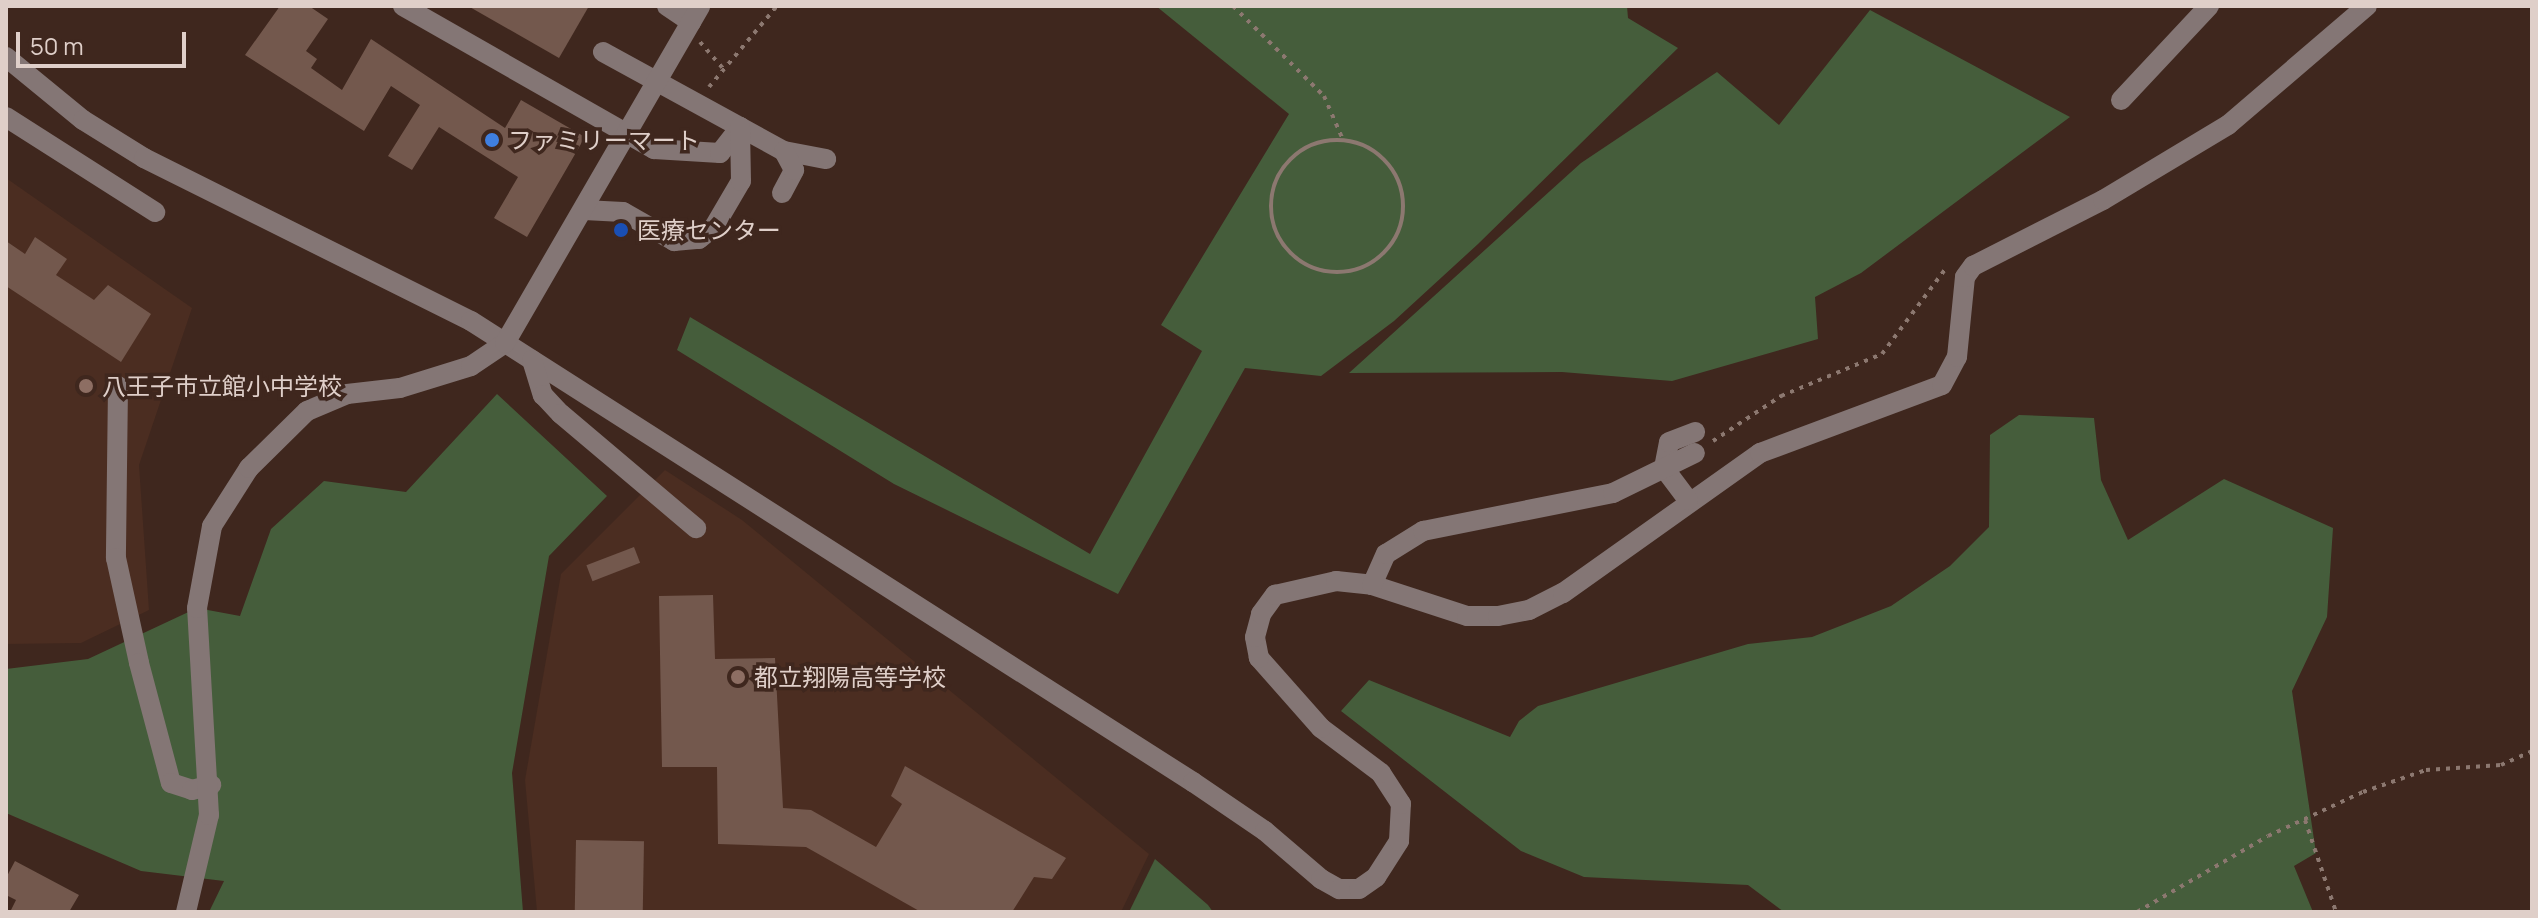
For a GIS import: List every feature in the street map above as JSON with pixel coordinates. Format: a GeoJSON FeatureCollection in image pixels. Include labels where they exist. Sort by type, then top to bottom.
{"type":"FeatureCollection","features":[{"type":"Feature","properties":{"kind":"street"},"geometry":{"type":"LineString","coordinates":[[403,6],[654,149],[720,153],[740,127]]}},
{"type":"Feature","properties":{"kind":"street"},"geometry":{"type":"LineString","coordinates":[[186,912],[205,847],[211,785],[198,651],[199,588],[212,526],[249,468],[307,411],[347,394],[400,388],[471,366],[505,343],[695,22],[667,6]]}},
{"type":"Feature","properties":{"kind":"street"},"geometry":{"type":"LineString","coordinates":[[2121,100],[2209,6]]}},
{"type":"Feature","properties":{"kind":"street"},"geometry":{"type":"LineString","coordinates":[[6,57],[83,120],[144,158],[447,307],[1193,782],[1339,889],[1359,889],[1382,870],[1399,841],[1401,804],[1381,773],[1321,728],[1270,674],[1255,637],[1261,614],[1275,595],[1336,581],[1372,585],[1467,616],[1529,610],[1563,593],[1688,500],[1760,453],[1930,393],[1954,371],[1965,277],[1973,266],[2103,200],[2228,125],[2367,6]]}},
{"type":"Feature","properties":{"kind":"street"},"geometry":{"type":"LineString","coordinates":[[603,52],[784,151],[826,159]]}},
{"type":"Feature","properties":{"kind":"street"},"geometry":{"type":"LineString","coordinates":[[6,117],[155,212]]}},
{"type":"Feature","properties":{"kind":"street"},"geometry":{"type":"LineString","coordinates":[[584,210],[623,212],[674,241],[699,239],[714,227],[741,181],[740,127]]}},
{"type":"Feature","properties":{"kind":"street"},"geometry":{"type":"LineString","coordinates":[[782,193],[794,170],[784,151]]}},
{"type":"Feature","properties":{"kind":"street"},"geometry":{"type":"LineString","coordinates":[[532,360],[543,395],[561,414],[696,528]]}},
{"type":"Feature","properties":{"kind":"street"},"geometry":{"type":"LineString","coordinates":[[118,386],[116,558],[139,663],[171,783],[192,790],[211,785]]}},
{"type":"Feature","properties":{"kind":"street"},"geometry":{"type":"LineString","coordinates":[[1688,500],[1664,468],[1669,442],[1695,432]]}},
{"type":"Feature","properties":{"kind":"street"},"geometry":{"type":"LineString","coordinates":[[1372,585],[1386,554],[1423,531],[1613,493],[1695,453]]}},
{"type":"Feature","properties":{"kind":"path"},"geometry":{"type":"LineString","coordinates":[[696,103],[777,6]]}},
{"type":"Feature","properties":{"kind":"path"},"geometry":{"type":"LineString","coordinates":[[1233,6],[1324,96],[1343,140]]}},
{"type":"Feature","properties":{"kind":"path"},"geometry":{"type":"LineString","coordinates":[[695,22],[724,70]]}},
{"type":"Feature","properties":{"kind":"path"},"geometry":{"type":"LineString","coordinates":[[1343,140],[1365,146],[1384,160],[1403,201],[1400,227],[1389,247],[1372,262],[1331,272],[1308,266],[1290,253],[1276,234],[1270,211],[1283,167],[1320,142],[1343,140]]}},
{"type":"Feature","properties":{"kind":"path"},"geometry":{"type":"LineString","coordinates":[[1695,453],[1770,402],[1882,354],[1938,274],[1947,266],[1973,266]]}},
{"type":"Feature","properties":{"kind":"path"},"geometry":{"type":"LineString","coordinates":[[2137,912],[2305,820],[2426,770],[2501,765],[2532,751]]}},
{"type":"Feature","properties":{"kind":"path"},"geometry":{"type":"LineString","coordinates":[[2305,820],[2336,912]]}},
{"type":"Feature","properties":{"kind":"shaded area","name":"八王子市立館小中学校"},"geometry":{"type":"Polygon","coordinates":[[[6,178],[192,308],[139,465],[149,610],[81,643],[6,644],[6,178]]]}},
{"type":"Feature","properties":{"kind":"shaded area","name":"都立翔陽高等学校"},"geometry":{"type":"Polygon","coordinates":[[[665,470],[742,520],[1149,854],[1121,912],[537,912],[525,780],[561,574],[665,470]]]}},
{"type":"Feature","properties":{"kind":"green space"},"geometry":{"type":"Polygon","coordinates":[[[1156,6],[1627,6],[1628,18],[1678,48],[1478,244],[1394,321],[1321,376],[1245,368],[1118,594],[894,484],[677,350],[690,317],[1090,554],[1202,351],[1161,325],[1289,114],[1156,6]]]}},
{"type":"Feature","properties":{"kind":"green space"},"geometry":{"type":"Polygon","coordinates":[[[1870,10],[2070,117],[1861,273],[1815,297],[1818,339],[1672,381],[1562,372],[1349,373],[1581,163],[1717,72],[1779,125],[1870,10]]]}},
{"type":"Feature","properties":{"kind":"green space"},"geometry":{"type":"Polygon","coordinates":[[[497,394],[607,496],[549,556],[512,773],[523,912],[209,912],[224,881],[141,871],[6,813],[6,669],[88,659],[197,608],[240,616],[271,529],[324,481],[406,492],[497,394]]]}},
{"type":"Feature","properties":{"kind":"green space"},"geometry":{"type":"Polygon","coordinates":[[[2019,415],[2094,418],[2101,480],[2128,540],[2224,479],[2333,528],[2327,617],[2292,691],[2316,853],[2294,866],[2313,912],[1784,912],[1748,885],[1584,877],[1521,851],[1341,711],[1369,680],[1510,737],[1519,721],[1538,706],[1748,644],[1812,637],[1891,606],[1950,566],[1989,527],[1990,435],[2019,415]]]}},
{"type":"Feature","properties":{"kind":"green space"},"geometry":{"type":"Polygon","coordinates":[[[1155,859],[1208,905],[1213,912],[1129,912],[1155,859]]]}},
{"type":"Feature","properties":{"kind":"building"},"geometry":{"type":"Polygon","coordinates":[[[280,6],[309,6],[328,19],[306,51],[317,59],[311,68],[342,90],[371,39],[505,128],[521,100],[585,137],[527,237],[494,218],[518,177],[439,127],[412,170],[388,156],[420,105],[391,86],[364,131],[245,55],[280,6]]]}},
{"type":"Feature","properties":{"kind":"building"},"geometry":{"type":"Polygon","coordinates":[[[468,6],[589,6],[559,58],[468,6]]]}},
{"type":"Feature","properties":{"kind":"building"},"geometry":{"type":"Polygon","coordinates":[[[35,237],[67,259],[56,275],[94,300],[108,285],[151,314],[121,362],[6,286],[6,241],[25,254],[35,237]]]}},
{"type":"Feature","properties":{"kind":"building"},"geometry":{"type":"Polygon","coordinates":[[[634,547],[640,563],[592,581],[586,565],[634,547]]]}},
{"type":"Feature","properties":{"kind":"building"},"geometry":{"type":"Polygon","coordinates":[[[713,595],[715,659],[775,658],[783,808],[811,810],[876,847],[902,804],[891,796],[905,766],[1066,858],[1052,879],[1034,877],[1012,912],[921,912],[806,847],[718,844],[717,767],[662,767],[659,596],[713,595]]]}},
{"type":"Feature","properties":{"kind":"building"},"geometry":{"type":"Polygon","coordinates":[[[576,840],[644,841],[643,912],[575,912],[576,840]]]}},
{"type":"Feature","properties":{"kind":"building"},"geometry":{"type":"Polygon","coordinates":[[[15,861],[79,895],[69,912],[10,912],[16,900],[6,895],[6,878],[15,861]]]}},
{"type":"Feature","properties":{"kind":"place","name":"ファミリーマート"},"geometry":{"type":"Point","coordinates":[492,140]}},
{"type":"Feature","properties":{"kind":"place","name":"医療センター"},"geometry":{"type":"Point","coordinates":[621,230]}},
{"type":"Feature","properties":{"kind":"place","name":"八王子市立館小中学校"},"geometry":{"type":"Point","coordinates":[86,386]}},
{"type":"Feature","properties":{"kind":"place","name":"都立翔陽高等学校"},"geometry":{"type":"Point","coordinates":[738,677]}}]}
